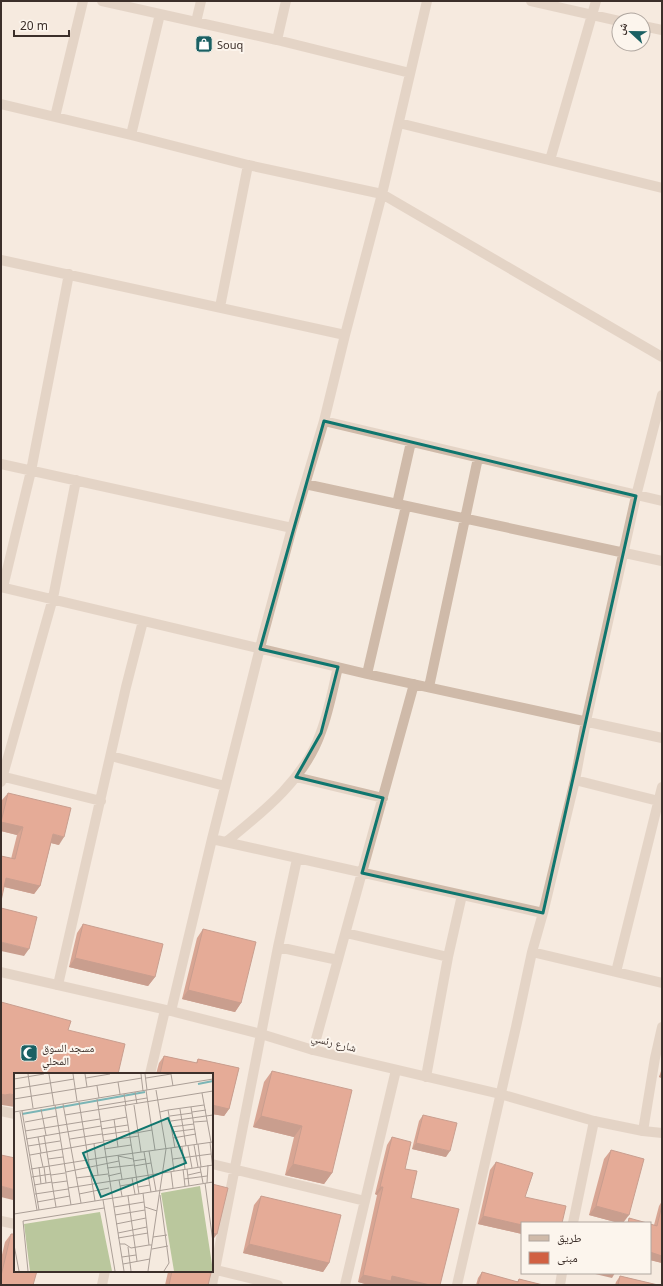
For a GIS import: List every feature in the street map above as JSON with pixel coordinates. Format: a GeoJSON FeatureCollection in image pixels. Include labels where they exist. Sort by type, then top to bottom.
{"type":"FeatureCollection","features":[{"type":"Feature","properties":{"kind":"street"},"geometry":{"type":"LineString","coordinates":[[55,117],[82,1]]}},
{"type":"Feature","properties":{"kind":"street"},"geometry":{"type":"LineString","coordinates":[[102,1],[128,4],[160,14],[277,40],[410,73]]}},
{"type":"Feature","properties":{"kind":"street"},"geometry":{"type":"LineString","coordinates":[[196,22],[201,1]]}},
{"type":"Feature","properties":{"kind":"street"},"geometry":{"type":"LineString","coordinates":[[277,40],[286,1]]}},
{"type":"Feature","properties":{"kind":"street"},"geometry":{"type":"LineString","coordinates":[[150,1073],[168,1010],[292,528],[324,421],[382,194],[427,1]]}},
{"type":"Feature","properties":{"kind":"street"},"geometry":{"type":"LineString","coordinates":[[531,1],[611,19]]}},
{"type":"Feature","properties":{"kind":"street"},"geometry":{"type":"LineString","coordinates":[[550,160],[596,1]]}},
{"type":"Feature","properties":{"kind":"street"},"geometry":{"type":"LineString","coordinates":[[131,135],[160,14]]}},
{"type":"Feature","properties":{"kind":"street"},"geometry":{"type":"LineString","coordinates":[[651,28],[662,30]]}},
{"type":"Feature","properties":{"kind":"street"},"geometry":{"type":"LineString","coordinates":[[1,104],[248,165],[382,194],[662,356]]}},
{"type":"Feature","properties":{"kind":"street"},"geometry":{"type":"LineString","coordinates":[[399,123],[662,188]]}},
{"type":"Feature","properties":{"kind":"street"},"geometry":{"type":"LineString","coordinates":[[220,307],[248,165]]}},
{"type":"Feature","properties":{"kind":"street"},"geometry":{"type":"LineString","coordinates":[[1,260],[345,335]]}},
{"type":"Feature","properties":{"kind":"street"},"geometry":{"type":"LineString","coordinates":[[69,274],[31,471],[2,587],[367,674],[662,738]]}},
{"type":"Feature","properties":{"kind":"street"},"geometry":{"type":"LineString","coordinates":[[457,1285],[532,952],[543,913],[575,780],[586,721],[636,496],[662,395]]}},
{"type":"Feature","properties":{"kind":"street"},"geometry":{"type":"LineString","coordinates":[[324,421],[662,501]]}},
{"type":"Feature","properties":{"kind":"street"},"geometry":{"type":"LineString","coordinates":[[367,674],[402,505],[411,442]]}},
{"type":"Feature","properties":{"kind":"street"},"geometry":{"type":"LineString","coordinates":[[429,687],[478,458]]}},
{"type":"Feature","properties":{"kind":"street"},"geometry":{"type":"LineString","coordinates":[[1,464],[292,528]]}},
{"type":"Feature","properties":{"kind":"street"},"geometry":{"type":"LineString","coordinates":[[76,480],[53,598],[2,778],[101,802]]}},
{"type":"Feature","properties":{"kind":"street"},"geometry":{"type":"LineString","coordinates":[[305,484],[662,561]]}},
{"type":"Feature","properties":{"kind":"street"},"geometry":{"type":"LineString","coordinates":[[58,985],[101,802],[126,687],[143,621]]}},
{"type":"Feature","properties":{"kind":"street"},"geometry":{"type":"LineString","coordinates":[[226,842],[268,806],[296,777],[310,757],[321,733],[338,667]]}},
{"type":"Feature","properties":{"kind":"street"},"geometry":{"type":"LineString","coordinates":[[313,1050],[414,684]]}},
{"type":"Feature","properties":{"kind":"street"},"geometry":{"type":"LineString","coordinates":[[111,756],[226,786]]}},
{"type":"Feature","properties":{"kind":"street"},"geometry":{"type":"LineString","coordinates":[[296,777],[383,798]]}},
{"type":"Feature","properties":{"kind":"street"},"geometry":{"type":"LineString","coordinates":[[575,780],[660,801]]}},
{"type":"Feature","properties":{"kind":"street"},"geometry":{"type":"LineString","coordinates":[[616,972],[660,801],[662,787]]}},
{"type":"Feature","properties":{"kind":"street"},"geometry":{"type":"LineString","coordinates":[[212,839],[543,913]]}},
{"type":"Feature","properties":{"kind":"street"},"geometry":{"type":"LineString","coordinates":[[212,1285],[278,947],[297,859]]}},
{"type":"Feature","properties":{"kind":"street"},"geometry":{"type":"LineString","coordinates":[[426,1077],[448,957],[462,896]]}},
{"type":"Feature","properties":{"kind":"street"},"geometry":{"type":"LineString","coordinates":[[346,932],[448,957]]}},
{"type":"Feature","properties":{"kind":"street"},"geometry":{"type":"LineString","coordinates":[[278,947],[338,960]]}},
{"type":"Feature","properties":{"kind":"street"},"geometry":{"type":"LineString","coordinates":[[532,952],[662,983]]}},
{"type":"Feature","properties":{"kind":"street","name":"شارع رئسي"},"geometry":{"type":"LineString","coordinates":[[1,972],[168,1010],[261,1034],[313,1050],[500,1094],[594,1121],[643,1131],[662,1133]]}},
{"type":"Feature","properties":{"kind":"street"},"geometry":{"type":"LineString","coordinates":[[643,1131],[662,1026]]}},
{"type":"Feature","properties":{"kind":"street"},"geometry":{"type":"LineString","coordinates":[[345,1285],[396,1070]]}},
{"type":"Feature","properties":{"kind":"street"},"geometry":{"type":"LineString","coordinates":[[1,1111],[14,1114]]}},
{"type":"Feature","properties":{"kind":"street"},"geometry":{"type":"LineString","coordinates":[[573,1222],[594,1121]]}},
{"type":"Feature","properties":{"kind":"street"},"geometry":{"type":"LineString","coordinates":[[213,1164],[365,1201]]}},
{"type":"Feature","properties":{"kind":"street"},"geometry":{"type":"LineString","coordinates":[[1,1221],[14,1224]]}},
{"type":"Feature","properties":{"kind":"street"},"geometry":{"type":"LineString","coordinates":[[214,1270],[278,1285]]}},
{"type":"Feature","properties":{"kind":"street"},"geometry":{"type":"LineString","coordinates":[[102,1285],[105,1272]]}},
{"type":"Feature","properties":{"kind":"street"},"geometry":{"type":"LineString","coordinates":[[560,1285],[562,1274]]}},
{"type":"Feature","properties":{"kind":"highlighted area"},"geometry":{"type":"Polygon","coordinates":[[[324,421],[636,496],[543,913],[362,873],[383,798],[296,777],[321,733],[338,667],[260,649],[324,421]]]}},
{"type":"Feature","properties":{"kind":"building"},"geometry":{"type":"Polygon","coordinates":[[[8,793],[71,808],[64,837],[53,834],[40,886],[6,878],[1,901],[1,856],[15,859],[23,827],[1,822],[8,793]]]}},
{"type":"Feature","properties":{"kind":"building"},"geometry":{"type":"Polygon","coordinates":[[[1,908],[37,917],[29,949],[1,942],[1,908]]]}},
{"type":"Feature","properties":{"kind":"building"},"geometry":{"type":"Polygon","coordinates":[[[83,924],[163,944],[155,977],[75,958],[83,924]]]}},
{"type":"Feature","properties":{"kind":"building"},"geometry":{"type":"Polygon","coordinates":[[[203,929],[256,942],[241,1003],[188,990],[203,929]]]}},
{"type":"Feature","properties":{"kind":"building"},"geometry":{"type":"Polygon","coordinates":[[[1,1002],[71,1021],[68,1030],[125,1044],[118,1073],[14,1073],[14,1095],[1,1094],[1,1002]]]}},
{"type":"Feature","properties":{"kind":"building"},"geometry":{"type":"Polygon","coordinates":[[[164,1056],[197,1063],[198,1059],[239,1068],[229,1109],[213,1105],[213,1073],[160,1073],[164,1056]]]}},
{"type":"Feature","properties":{"kind":"building"},"geometry":{"type":"Polygon","coordinates":[[[272,1071],[352,1090],[332,1173],[293,1164],[302,1126],[261,1116],[272,1071]]]}},
{"type":"Feature","properties":{"kind":"building"},"geometry":{"type":"Polygon","coordinates":[[[423,1115],[457,1123],[450,1151],[416,1143],[423,1115]]]}},
{"type":"Feature","properties":{"kind":"building"},"geometry":{"type":"Polygon","coordinates":[[[392,1137],[411,1142],[405,1169],[417,1171],[411,1198],[459,1209],[440,1285],[430,1285],[392,1276],[391,1281],[363,1275],[383,1187],[380,1187],[392,1137]]]}},
{"type":"Feature","properties":{"kind":"building"},"geometry":{"type":"Polygon","coordinates":[[[611,1150],[644,1159],[629,1215],[596,1206],[611,1150]]]}},
{"type":"Feature","properties":{"kind":"building"},"geometry":{"type":"Polygon","coordinates":[[[1,1155],[14,1158],[14,1190],[1,1186],[1,1155]]]}},
{"type":"Feature","properties":{"kind":"building"},"geometry":{"type":"Polygon","coordinates":[[[496,1162],[533,1173],[525,1197],[566,1206],[562,1222],[521,1222],[521,1225],[483,1216],[496,1162]]]}},
{"type":"Feature","properties":{"kind":"building"},"geometry":{"type":"Polygon","coordinates":[[[213,1184],[228,1188],[217,1234],[213,1233],[213,1184]]]}},
{"type":"Feature","properties":{"kind":"building"},"geometry":{"type":"Polygon","coordinates":[[[261,1196],[341,1215],[329,1263],[249,1244],[261,1196]]]}},
{"type":"Feature","properties":{"kind":"building"},"geometry":{"type":"Polygon","coordinates":[[[662,1205],[662,1256],[651,1252],[651,1224],[657,1226],[662,1205]]]}},
{"type":"Feature","properties":{"kind":"building"},"geometry":{"type":"Polygon","coordinates":[[[629,1218],[643,1222],[628,1222],[629,1218]]]}},
{"type":"Feature","properties":{"kind":"building"},"geometry":{"type":"Polygon","coordinates":[[[11,1234],[14,1234],[14,1272],[37,1272],[33,1285],[1,1285],[1,1276],[11,1234]]]}},
{"type":"Feature","properties":{"kind":"building"},"geometry":{"type":"Polygon","coordinates":[[[172,1272],[211,1273],[208,1285],[169,1285],[172,1272]]]}},
{"type":"Feature","properties":{"kind":"building"},"geometry":{"type":"Polygon","coordinates":[[[482,1272],[518,1282],[519,1279],[543,1285],[478,1285],[482,1272]]]}},
{"type":"Feature","properties":{"kind":"building"},"geometry":{"type":"Polygon","coordinates":[[[620,1276],[658,1285],[618,1285],[620,1276]]]}},
{"type":"Feature","properties":{"kind":"place","name":"Souq"},"geometry":{"type":"Point","coordinates":[204,44]}},
{"type":"Feature","properties":{"kind":"place","name":"مسجد السوق المحلي"},"geometry":{"type":"Point","coordinates":[29,1053]}}]}
